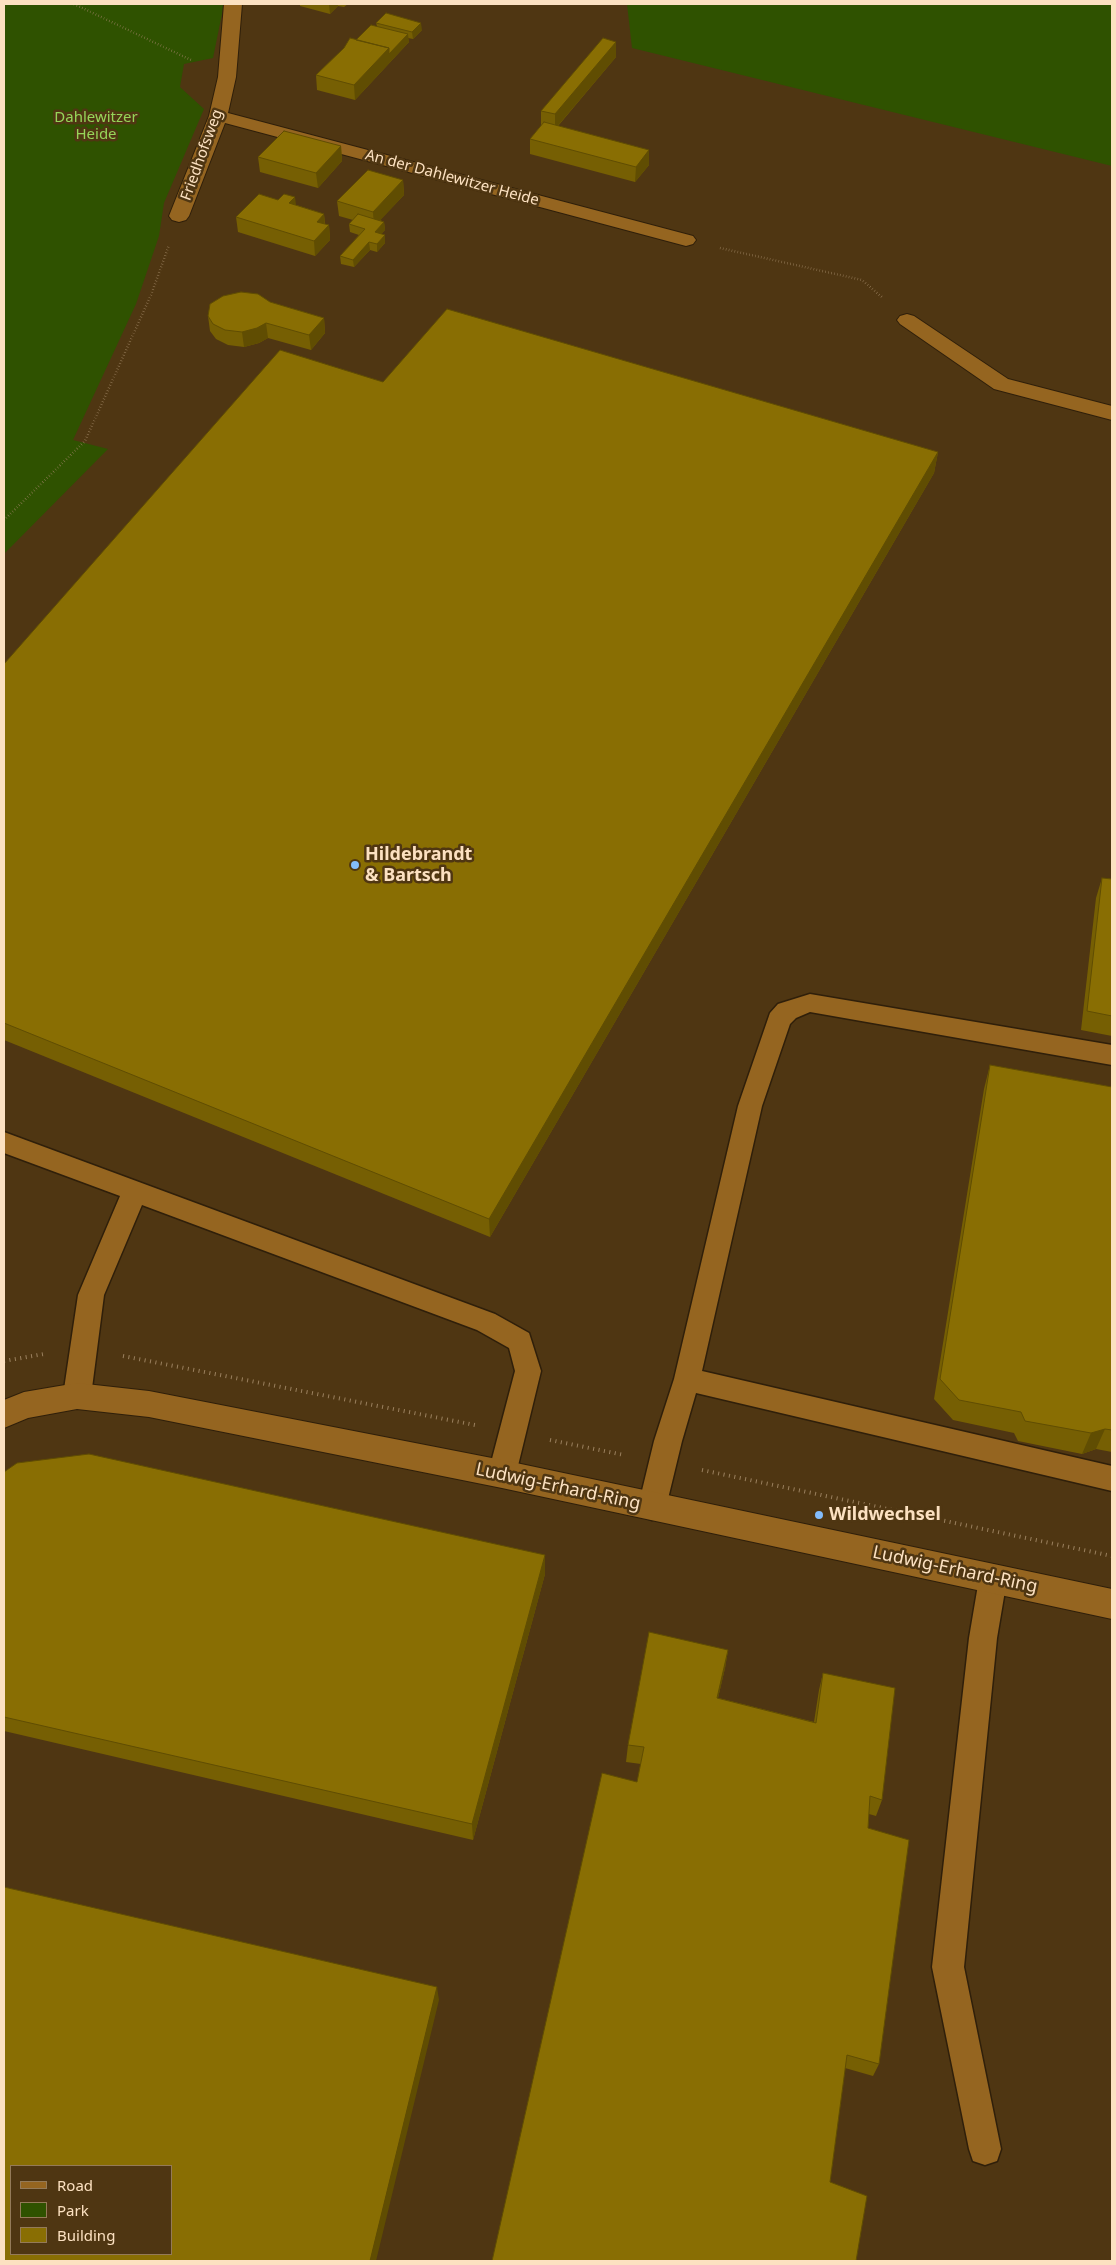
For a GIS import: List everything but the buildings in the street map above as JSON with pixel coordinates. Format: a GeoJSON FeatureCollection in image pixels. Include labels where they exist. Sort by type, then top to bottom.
{"type":"FeatureCollection","features":[{"type":"Feature","properties":{"kind":"street","name":"Friedhofsweg"},"geometry":{"type":"LineString","coordinates":[[179,216],[218,116],[227,77],[233,4]]}},
{"type":"Feature","properties":{"kind":"street","name":"An der Dahlewitzer Heide"},"geometry":{"type":"LineString","coordinates":[[218,116],[686,240]]}},
{"type":"Feature","properties":{"kind":"street"},"geometry":{"type":"LineString","coordinates":[[907,320],[1001,384],[1112,413]]}},
{"type":"Feature","properties":{"kind":"street","name":"Ludwig-Erhard-Ring"},"geometry":{"type":"LineString","coordinates":[[4,1415],[24,1405],[77,1396],[149,1404],[502,1474],[1112,1604]]}},
{"type":"Feature","properties":{"kind":"lane"},"geometry":{"type":"LineString","coordinates":[[652,1507],[668,1441],[687,1379],[750,1106],[779,1020],[787,1011],[810,1003],[1112,1055]]}},
{"type":"Feature","properties":{"kind":"lane"},"geometry":{"type":"LineString","coordinates":[[4,1142],[486,1322],[520,1342],[528,1371],[502,1474]]}},
{"type":"Feature","properties":{"kind":"lane"},"geometry":{"type":"LineString","coordinates":[[77,1396],[91,1295],[136,1192]]}},
{"type":"Feature","properties":{"kind":"lane"},"geometry":{"type":"LineString","coordinates":[[687,1379],[1112,1478]]}},
{"type":"Feature","properties":{"kind":"lane"},"geometry":{"type":"LineString","coordinates":[[985,2149],[948,1967],[983,1638],[993,1579]]}},
{"type":"Feature","properties":{"kind":"path"},"geometry":{"type":"LineString","coordinates":[[74,4],[227,77]]}},
{"type":"Feature","properties":{"kind":"path"},"geometry":{"type":"LineString","coordinates":[[4,520],[85,441],[151,295],[179,216]]}},
{"type":"Feature","properties":{"kind":"path"},"geometry":{"type":"LineString","coordinates":[[686,240],[862,280],[907,320]]}},
{"type":"Feature","properties":{"kind":"green space","name":"Dahlewitzer Heide"},"geometry":{"type":"Polygon","coordinates":[[[4,4],[224,4],[213,58],[184,64],[180,87],[204,109],[164,203],[159,236],[136,304],[73,440],[108,449],[4,554],[4,4]]]}},
{"type":"Feature","properties":{"kind":"green space"},"geometry":{"type":"Polygon","coordinates":[[[627,4],[1112,4],[1112,166],[632,48],[627,4]]]}},
{"type":"Feature","properties":{"kind":"place","name":"Hildebrandt & Bartsch"},"geometry":{"type":"Point","coordinates":[355,865]}},
{"type":"Feature","properties":{"kind":"place","name":"Wildwechsel"},"geometry":{"type":"Point","coordinates":[819,1515]}}]}
